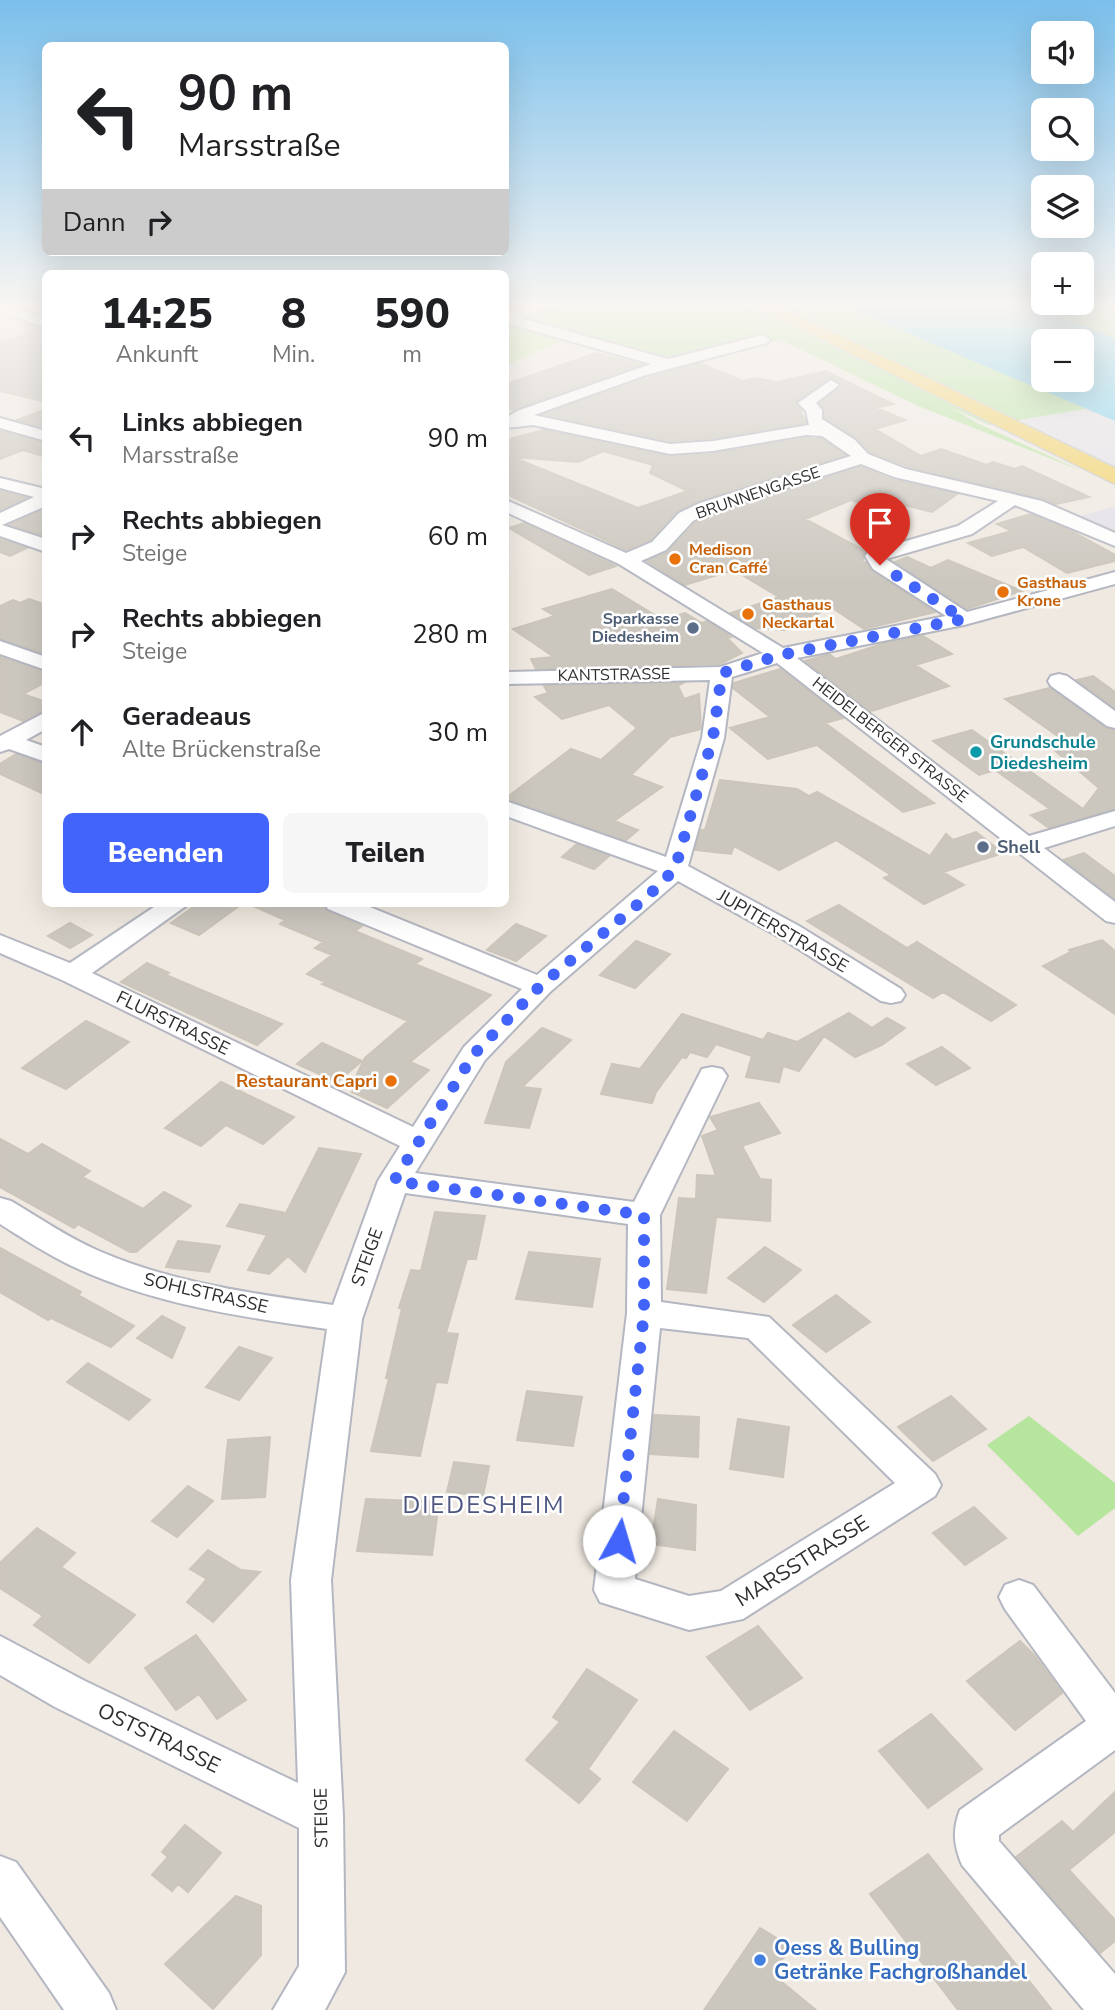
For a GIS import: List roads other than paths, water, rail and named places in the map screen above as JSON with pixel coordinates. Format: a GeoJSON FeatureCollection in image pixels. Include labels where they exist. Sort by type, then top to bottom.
{"type":"FeatureCollection","features":[{"type":"Feature","properties":{"kind":"main road"},"geometry":{"type":"LineString","coordinates":[[953,398],[1115,477]]}},
{"type":"Feature","properties":{"kind":"street"},"geometry":{"type":"LineString","coordinates":[[511,421],[562,398]]}},
{"type":"Feature","properties":{"kind":"street"},"geometry":{"type":"LineString","coordinates":[[814,398],[806,403],[814,410],[814,421],[849,444],[862,458],[900,473],[1036,505],[1115,540]]}},
{"type":"Feature","properties":{"kind":"street"},"geometry":{"type":"LineString","coordinates":[[511,421],[575,427],[670,449],[713,446],[806,430],[826,431]]}},
{"type":"Feature","properties":{"kind":"street"},"geometry":{"type":"LineString","coordinates":[[0,423],[42,435]]}},
{"type":"Feature","properties":{"kind":"street","name":"BRUNNENGASSE"},"geometry":{"type":"LineString","coordinates":[[626,560],[659,546],[687,517],[706,508],[862,458]]}},
{"type":"Feature","properties":{"kind":"street"},"geometry":{"type":"LineString","coordinates":[[0,483],[42,496]]}},
{"type":"Feature","properties":{"kind":"street"},"geometry":{"type":"LineString","coordinates":[[0,520],[42,499]]}},
{"type":"Feature","properties":{"kind":"street"},"geometry":{"type":"LineString","coordinates":[[964,619],[880,565],[875,556],[967,531],[991,518],[1011,499]]}},
{"type":"Feature","properties":{"kind":"street","name":"HEIDELBERGER STRASSE"},"geometry":{"type":"LineString","coordinates":[[509,506],[626,560],[780,655],[1115,915]]}},
{"type":"Feature","properties":{"kind":"street"},"geometry":{"type":"LineString","coordinates":[[0,530],[42,545]]}},
{"type":"Feature","properties":{"kind":"street"},"geometry":{"type":"LineString","coordinates":[[722,673],[780,655],[964,619],[1115,578]]}},
{"type":"Feature","properties":{"kind":"street"},"geometry":{"type":"LineString","coordinates":[[1045,596],[1115,596]]}},
{"type":"Feature","properties":{"kind":"street"},"geometry":{"type":"LineString","coordinates":[[0,646],[42,662]]}},
{"type":"Feature","properties":{"kind":"street","name":"KANTSTRASSE"},"geometry":{"type":"LineString","coordinates":[[509,678],[722,673]]}},
{"type":"Feature","properties":{"kind":"street","name":"STEIGE"},"geometry":{"type":"LineString","coordinates":[[297,2010],[322,1972],[321,1816],[311,1580],[345,1319],[394,1181],[474,1054],[540,986],[649,895],[675,869],[713,737],[722,673]]}},
{"type":"Feature","properties":{"kind":"street"},"geometry":{"type":"LineString","coordinates":[[1059,681],[1115,721]]}},
{"type":"Feature","properties":{"kind":"street"},"geometry":{"type":"LineString","coordinates":[[4,743],[42,721]]}},
{"type":"Feature","properties":{"kind":"street"},"geometry":{"type":"LineString","coordinates":[[4,743],[42,754]]}},
{"type":"Feature","properties":{"kind":"street","name":"JUPITERSTRASSE"},"geometry":{"type":"LineString","coordinates":[[509,809],[675,869],[790,932],[891,995]]}},
{"type":"Feature","properties":{"kind":"street"},"geometry":{"type":"LineString","coordinates":[[1024,846],[1115,818]]}},
{"type":"Feature","properties":{"kind":"street"},"geometry":{"type":"LineString","coordinates":[[72,974],[171,907]]}},
{"type":"Feature","properties":{"kind":"street"},"geometry":{"type":"LineString","coordinates":[[347,907],[540,986]]}},
{"type":"Feature","properties":{"kind":"street","name":"FLURSTRASSE"},"geometry":{"type":"LineString","coordinates":[[0,943],[72,974],[420,1143]]}},
{"type":"Feature","properties":{"kind":"street"},"geometry":{"type":"LineString","coordinates":[[394,1181],[644,1215],[712,1076]]}},
{"type":"Feature","properties":{"kind":"street","name":"SOHLSTRASSE"},"geometry":{"type":"LineString","coordinates":[[0,1209],[88,1260],[161,1286],[244,1305],[345,1319]]}},
{"type":"Feature","properties":{"kind":"street","name":"MARSSTRASSE"},"geometry":{"type":"LineString","coordinates":[[644,1215],[644,1313],[614,1590],[689,1613],[729,1607],[922,1485],[757,1326],[644,1313]]}},
{"type":"Feature","properties":{"kind":"street"},"geometry":{"type":"LineString","coordinates":[[1019,1597],[1115,1725],[976,1825],[978,1850],[1115,2010]]}},
{"type":"Feature","properties":{"kind":"street","name":"OSTSTRASSE"},"geometry":{"type":"LineString","coordinates":[[0,1654],[70,1695],[321,1816]]}},
{"type":"Feature","properties":{"kind":"street"},"geometry":{"type":"LineString","coordinates":[[0,1878],[92,2010]]}},
{"type":"Feature","properties":{"kind":"water"},"geometry":{"type":"Polygon","coordinates":[[[1060,398],[1115,398],[1115,421],[1060,398]]]}},
{"type":"Feature","properties":{"kind":"place","name":"Medison Cran Caffé"},"geometry":{"type":"Point","coordinates":[675,559]}},
{"type":"Feature","properties":{"kind":"place","name":"Gasthaus Krone"},"geometry":{"type":"Point","coordinates":[1003,592]}},
{"type":"Feature","properties":{"kind":"place","name":"Gasthaus Neckartal"},"geometry":{"type":"Point","coordinates":[748,614]}},
{"type":"Feature","properties":{"kind":"place","name":"Sparkasse Diedesheim"},"geometry":{"type":"Point","coordinates":[693,628]}},
{"type":"Feature","properties":{"kind":"place","name":"Grundschule Diedesheim"},"geometry":{"type":"Point","coordinates":[976,752]}},
{"type":"Feature","properties":{"kind":"place","name":"Shell"},"geometry":{"type":"Point","coordinates":[983,847]}},
{"type":"Feature","properties":{"kind":"place","name":"Restaurant Capri"},"geometry":{"type":"Point","coordinates":[391,1081]}},
{"type":"Feature","properties":{"kind":"place","name":"Oess & Bulling Getränke Fachgroßhandel"},"geometry":{"type":"Point","coordinates":[760,1960]}},
{"type":"Feature","properties":{"kind":"district","name":"DIEDESHEIM"},"geometry":{"type":"Point","coordinates":[484,1505]}}]}
